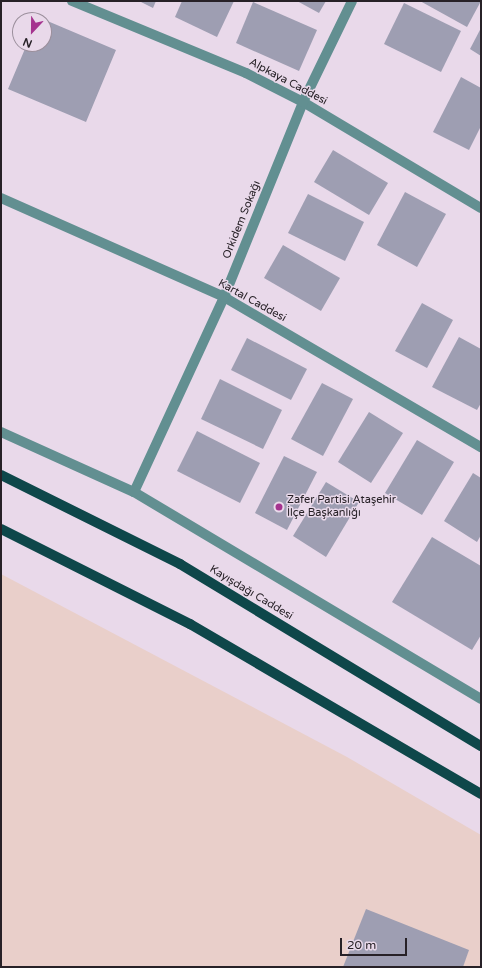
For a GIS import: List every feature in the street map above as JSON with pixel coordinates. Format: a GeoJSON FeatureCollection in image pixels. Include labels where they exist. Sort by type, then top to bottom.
{"type":"FeatureCollection","features":[{"type":"Feature","properties":{"kind":"main road","name":"Kayışdağı Caddesi"},"geometry":{"type":"LineString","coordinates":[[1,475],[180,564],[481,746]]}},
{"type":"Feature","properties":{"kind":"main road"},"geometry":{"type":"LineString","coordinates":[[1,529],[190,624],[481,794]]}},
{"type":"Feature","properties":{"kind":"street","name":"Alpkaya Caddesi"},"geometry":{"type":"LineString","coordinates":[[72,1],[246,73],[303,102],[481,208]]}},
{"type":"Feature","properties":{"kind":"street","name":"Orkidem Sokağı"},"geometry":{"type":"LineString","coordinates":[[134,492],[224,297],[303,102],[352,1]]}},
{"type":"Feature","properties":{"kind":"street","name":"Kartal Caddesi"},"geometry":{"type":"LineString","coordinates":[[1,198],[224,297],[481,447]]}},
{"type":"Feature","properties":{"kind":"street"},"geometry":{"type":"LineString","coordinates":[[1,432],[134,492],[481,699]]}},
{"type":"Feature","properties":{"kind":"shaded area"},"geometry":{"type":"Polygon","coordinates":[[[1,574],[347,757],[481,835],[481,967],[1,967],[1,574]]]}},
{"type":"Feature","properties":{"kind":"building"},"geometry":{"type":"Polygon","coordinates":[[[139,1],[156,1],[153,8],[139,1]]]}},
{"type":"Feature","properties":{"kind":"building"},"geometry":{"type":"Polygon","coordinates":[[[182,1],[234,1],[217,37],[175,17],[182,1]]]}},
{"type":"Feature","properties":{"kind":"building"},"geometry":{"type":"Polygon","coordinates":[[[297,1],[326,1],[319,13],[297,1]]]}},
{"type":"Feature","properties":{"kind":"building"},"geometry":{"type":"Polygon","coordinates":[[[420,1],[481,1],[467,27],[420,1]]]}},
{"type":"Feature","properties":{"kind":"building"},"geometry":{"type":"Polygon","coordinates":[[[253,2],[317,30],[299,71],[236,43],[253,2]]]}},
{"type":"Feature","properties":{"kind":"building"},"geometry":{"type":"Polygon","coordinates":[[[404,3],[461,31],[441,72],[384,44],[404,3]]]}},
{"type":"Feature","properties":{"kind":"building"},"geometry":{"type":"Polygon","coordinates":[[[52,23],[116,50],[86,122],[8,89],[24,52],[52,52],[52,23]]]}},
{"type":"Feature","properties":{"kind":"building"},"geometry":{"type":"Polygon","coordinates":[[[481,28],[481,56],[470,49],[481,28]]]}},
{"type":"Feature","properties":{"kind":"building"},"geometry":{"type":"Polygon","coordinates":[[[461,77],[481,88],[481,126],[469,150],[433,132],[461,77]]]}},
{"type":"Feature","properties":{"kind":"building"},"geometry":{"type":"Polygon","coordinates":[[[333,150],[388,183],[369,215],[314,182],[333,150]]]}},
{"type":"Feature","properties":{"kind":"building"},"geometry":{"type":"Polygon","coordinates":[[[405,192],[446,214],[417,267],[377,245],[405,192]]]}},
{"type":"Feature","properties":{"kind":"building"},"geometry":{"type":"Polygon","coordinates":[[[308,194],[364,222],[345,261],[288,233],[308,194]]]}},
{"type":"Feature","properties":{"kind":"building"},"geometry":{"type":"Polygon","coordinates":[[[283,245],[340,278],[321,311],[264,278],[283,245]]]}},
{"type":"Feature","properties":{"kind":"building"},"geometry":{"type":"Polygon","coordinates":[[[422,303],[453,320],[427,368],[395,351],[422,303]]]}},
{"type":"Feature","properties":{"kind":"building"},"geometry":{"type":"Polygon","coordinates":[[[459,337],[481,349],[481,403],[477,410],[432,387],[459,337]]]}},
{"type":"Feature","properties":{"kind":"building"},"geometry":{"type":"Polygon","coordinates":[[[247,338],[307,369],[291,400],[231,370],[247,338]]]}},
{"type":"Feature","properties":{"kind":"building"},"geometry":{"type":"Polygon","coordinates":[[[220,379],[282,410],[263,449],[201,419],[220,379]]]}},
{"type":"Feature","properties":{"kind":"building"},"geometry":{"type":"Polygon","coordinates":[[[322,383],[353,399],[323,456],[291,439],[322,383]]]}},
{"type":"Feature","properties":{"kind":"building"},"geometry":{"type":"Polygon","coordinates":[[[369,412],[403,433],[371,483],[338,462],[369,412]]]}},
{"type":"Feature","properties":{"kind":"building"},"geometry":{"type":"Polygon","coordinates":[[[197,431],[260,463],[240,503],[177,471],[197,431]]]}},
{"type":"Feature","properties":{"kind":"building"},"geometry":{"type":"Polygon","coordinates":[[[417,440],[454,462],[422,515],[385,493],[417,440]]]}},
{"type":"Feature","properties":{"kind":"building"},"geometry":{"type":"Polygon","coordinates":[[[284,456],[317,472],[287,530],[255,513],[284,456]]]}},
{"type":"Feature","properties":{"kind":"building"},"geometry":{"type":"Polygon","coordinates":[[[473,473],[481,478],[481,535],[477,542],[444,521],[473,473]]]}},
{"type":"Feature","properties":{"kind":"building"},"geometry":{"type":"Polygon","coordinates":[[[326,482],[359,502],[326,557],[293,536],[326,482]]]}},
{"type":"Feature","properties":{"kind":"building"},"geometry":{"type":"Polygon","coordinates":[[[432,537],[481,566],[481,635],[472,650],[392,602],[432,537]]]}},
{"type":"Feature","properties":{"kind":"building"},"geometry":{"type":"Polygon","coordinates":[[[366,909],[469,950],[463,967],[343,967],[366,909]]]}},
{"type":"Feature","properties":{"kind":"place","name":"Zafer Partisi Ataşehir İlçe Başkanlığı"},"geometry":{"type":"Point","coordinates":[279,507]}}]}
